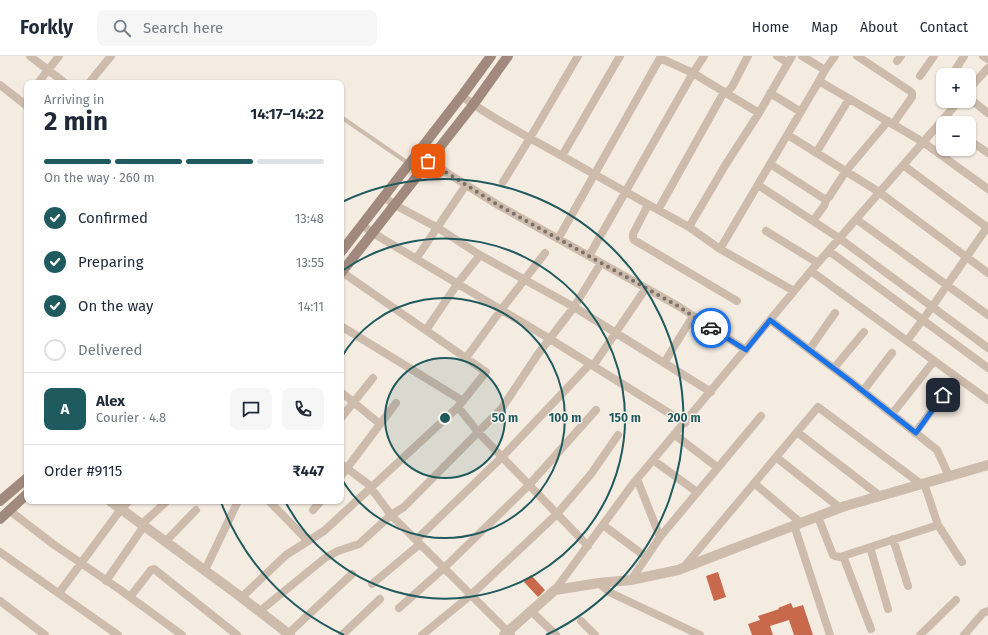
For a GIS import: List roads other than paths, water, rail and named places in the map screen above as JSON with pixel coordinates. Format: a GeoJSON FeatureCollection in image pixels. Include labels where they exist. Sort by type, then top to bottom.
{"type":"FeatureCollection","features":[{"type":"Feature","properties":{"kind":"main road"},"geometry":{"type":"LineString","coordinates":[[345,260],[373,233],[473,105],[508,56]]}},
{"type":"Feature","properties":{"kind":"main road"},"geometry":{"type":"LineString","coordinates":[[344,248],[462,96],[489,58],[499,68]]}},
{"type":"Feature","properties":{"kind":"main road"},"geometry":{"type":"LineString","coordinates":[[0,501],[24,481]]}},
{"type":"Feature","properties":{"kind":"main road"},"geometry":{"type":"LineString","coordinates":[[0,519],[24,497]]}},
{"type":"Feature","properties":{"kind":"street"},"geometry":{"type":"LineString","coordinates":[[30,56],[61,80]]}},
{"type":"Feature","properties":{"kind":"street"},"geometry":{"type":"LineString","coordinates":[[40,80],[59,56]]}},
{"type":"Feature","properties":{"kind":"street"},"geometry":{"type":"LineString","coordinates":[[91,80],[111,56]]}},
{"type":"Feature","properties":{"kind":"street"},"geometry":{"type":"LineString","coordinates":[[503,182],[578,56]]}},
{"type":"Feature","properties":{"kind":"street"},"geometry":{"type":"LineString","coordinates":[[562,156],[620,56]]}},
{"type":"Feature","properties":{"kind":"street"},"geometry":{"type":"LineString","coordinates":[[589,256],[704,56]]}},
{"type":"Feature","properties":{"kind":"street"},"geometry":{"type":"LineString","coordinates":[[658,210],[725,92],[732,87],[748,56]]}},
{"type":"Feature","properties":{"kind":"street"},"geometry":{"type":"LineString","coordinates":[[689,227],[726,164],[759,113],[790,59],[777,56]]}},
{"type":"Feature","properties":{"kind":"street"},"geometry":{"type":"LineString","coordinates":[[802,56],[825,70]]}},
{"type":"Feature","properties":{"kind":"street"},"geometry":{"type":"LineString","coordinates":[[720,249],[834,56]]}},
{"type":"Feature","properties":{"kind":"street"},"geometry":{"type":"LineString","coordinates":[[813,221],[846,172],[912,97],[912,92],[857,56]]}},
{"type":"Feature","properties":{"kind":"street"},"geometry":{"type":"LineString","coordinates":[[920,76],[934,56]]}},
{"type":"Feature","properties":{"kind":"street"},"geometry":{"type":"LineString","coordinates":[[956,68],[964,56]]}},
{"type":"Feature","properties":{"kind":"street"},"geometry":{"type":"LineString","coordinates":[[983,56],[988,59]]}},
{"type":"Feature","properties":{"kind":"street"},"geometry":{"type":"LineString","coordinates":[[558,239],[661,57],[693,73],[759,113]]}},
{"type":"Feature","properties":{"kind":"street"},"geometry":{"type":"LineString","coordinates":[[976,82],[987,71]]}},
{"type":"Feature","properties":{"kind":"street"},"geometry":{"type":"LineString","coordinates":[[820,81],[923,142],[988,189]]}},
{"type":"Feature","properties":{"kind":"street"},"geometry":{"type":"LineString","coordinates":[[0,86],[24,101]]}},
{"type":"Feature","properties":{"kind":"street"},"geometry":{"type":"LineString","coordinates":[[770,93],[801,112]]}},
{"type":"Feature","properties":{"kind":"street"},"geometry":{"type":"LineString","coordinates":[[462,96],[473,105],[594,175],[689,227],[720,249],[794,291]]}},
{"type":"Feature","properties":{"kind":"street"},"geometry":{"type":"LineString","coordinates":[[816,153],[849,99]]}},
{"type":"Feature","properties":{"kind":"street"},"geometry":{"type":"LineString","coordinates":[[976,104],[988,113]]}},
{"type":"Feature","properties":{"kind":"street"},"geometry":{"type":"LineString","coordinates":[[396,404],[344,466],[371,487],[391,515],[508,634],[556,590],[637,479],[839,238],[923,142],[936,130]]}},
{"type":"Feature","properties":{"kind":"street"},"geometry":{"type":"LineString","coordinates":[[788,135],[879,192],[988,273]]}},
{"type":"Feature","properties":{"kind":"street"},"geometry":{"type":"LineString","coordinates":[[976,145],[988,153]]}},
{"type":"Feature","properties":{"kind":"street"},"geometry":{"type":"LineString","coordinates":[[418,153],[428,161],[498,205],[646,288],[746,350]]}},
{"type":"Feature","properties":{"kind":"street"},"geometry":{"type":"LineString","coordinates":[[770,164],[822,198],[828,198]]}},
{"type":"Feature","properties":{"kind":"street"},"geometry":{"type":"LineString","coordinates":[[903,165],[988,227],[907,341]]}},
{"type":"Feature","properties":{"kind":"street"},"geometry":{"type":"LineString","coordinates":[[416,259],[466,185]]}},
{"type":"Feature","properties":{"kind":"street"},"geometry":{"type":"LineString","coordinates":[[758,185],[839,238],[988,348]]}},
{"type":"Feature","properties":{"kind":"street"},"geometry":{"type":"LineString","coordinates":[[384,197],[395,205],[438,228],[480,255],[574,307],[711,392]]}},
{"type":"Feature","properties":{"kind":"street"},"geometry":{"type":"LineString","coordinates":[[648,205],[633,234],[634,240],[736,301]]}},
{"type":"Feature","properties":{"kind":"street"},"geometry":{"type":"LineString","coordinates":[[856,219],[988,315]]}},
{"type":"Feature","properties":{"kind":"street"},"geometry":{"type":"LineString","coordinates":[[362,226],[550,339],[685,423]]}},
{"type":"Feature","properties":{"kind":"street"},"geometry":{"type":"LineString","coordinates":[[766,231],[818,263]]}},
{"type":"Feature","properties":{"kind":"street"},"geometry":{"type":"LineString","coordinates":[[829,251],[988,368]]}},
{"type":"Feature","properties":{"kind":"street"},"geometry":{"type":"LineString","coordinates":[[466,358],[545,253]]}},
{"type":"Feature","properties":{"kind":"street"},"geometry":{"type":"LineString","coordinates":[[426,330],[458,283],[480,255]]}},
{"type":"Feature","properties":{"kind":"street"},"geometry":{"type":"LineString","coordinates":[[260,611],[325,558],[338,551],[359,544],[391,515],[404,507],[502,408],[538,354],[574,307],[602,263]]}},
{"type":"Feature","properties":{"kind":"street"},"geometry":{"type":"LineString","coordinates":[[811,271],[988,400]]}},
{"type":"Feature","properties":{"kind":"street"},"geometry":{"type":"LineString","coordinates":[[242,598],[286,555],[324,531],[461,404],[486,372],[344,275]]}},
{"type":"Feature","properties":{"kind":"street"},"geometry":{"type":"LineString","coordinates":[[372,584],[418,542],[591,365],[616,333],[646,288]]}},
{"type":"Feature","properties":{"kind":"street"},"geometry":{"type":"LineString","coordinates":[[808,350],[835,313]]}},
{"type":"Feature","properties":{"kind":"street"},"geometry":{"type":"LineString","coordinates":[[664,363],[693,316]]}},
{"type":"Feature","properties":{"kind":"street"},"geometry":{"type":"LineString","coordinates":[[770,320],[834,368],[936,450],[949,476]]}},
{"type":"Feature","properties":{"kind":"street"},"geometry":{"type":"LineString","coordinates":[[344,328],[461,404],[478,432],[588,546]]}},
{"type":"Feature","properties":{"kind":"street"},"geometry":{"type":"LineString","coordinates":[[834,368],[864,332]]}},
{"type":"Feature","properties":{"kind":"street"},"geometry":{"type":"LineString","coordinates":[[863,391],[892,353]]}},
{"type":"Feature","properties":{"kind":"street"},"geometry":{"type":"LineString","coordinates":[[892,414],[934,361]]}},
{"type":"Feature","properties":{"kind":"street"},"geometry":{"type":"LineString","coordinates":[[344,414],[373,378]]}},
{"type":"Feature","properties":{"kind":"street"},"geometry":{"type":"LineString","coordinates":[[344,394],[380,424]]}},
{"type":"Feature","properties":{"kind":"street"},"geometry":{"type":"LineString","coordinates":[[916,433],[943,395]]}},
{"type":"Feature","properties":{"kind":"street"},"geometry":{"type":"LineString","coordinates":[[682,569],[818,407],[922,484],[938,524],[962,562]]}},
{"type":"Feature","properties":{"kind":"street"},"geometry":{"type":"LineString","coordinates":[[399,608],[444,568],[529,485],[596,410]]}},
{"type":"Feature","properties":{"kind":"street"},"geometry":{"type":"LineString","coordinates":[[631,580],[660,537],[761,416]]}},
{"type":"Feature","properties":{"kind":"street"},"geometry":{"type":"LineString","coordinates":[[797,432],[880,496]]}},
{"type":"Feature","properties":{"kind":"street"},"geometry":{"type":"LineString","coordinates":[[675,434],[718,468]]}},
{"type":"Feature","properties":{"kind":"street"},"geometry":{"type":"LineString","coordinates":[[422,635],[471,595],[557,514],[591,474],[618,435]]}},
{"type":"Feature","properties":{"kind":"street"},"geometry":{"type":"LineString","coordinates":[[776,457],[840,508]]}},
{"type":"Feature","properties":{"kind":"street"},"geometry":{"type":"LineString","coordinates":[[653,460],[697,492]]}},
{"type":"Feature","properties":{"kind":"street"},"geometry":{"type":"LineString","coordinates":[[556,590],[599,583],[631,580],[682,569],[840,508],[988,465]]}},
{"type":"Feature","properties":{"kind":"street"},"geometry":{"type":"LineString","coordinates":[[637,479],[660,537]]}},
{"type":"Feature","properties":{"kind":"street"},"geometry":{"type":"LineString","coordinates":[[754,483],[798,524],[830,635]]}},
{"type":"Feature","properties":{"kind":"street"},"geometry":{"type":"LineString","coordinates":[[114,504],[205,570],[289,634],[352,574]]}},
{"type":"Feature","properties":{"kind":"street"},"geometry":{"type":"LineString","coordinates":[[59,593],[126,504]]}},
{"type":"Feature","properties":{"kind":"street"},"geometry":{"type":"LineString","coordinates":[[106,581],[143,525],[164,504]]}},
{"type":"Feature","properties":{"kind":"street"},"geometry":{"type":"LineString","coordinates":[[205,570],[237,504]]}},
{"type":"Feature","properties":{"kind":"street"},"geometry":{"type":"LineString","coordinates":[[272,504],[308,541]]}},
{"type":"Feature","properties":{"kind":"street"},"geometry":{"type":"LineString","coordinates":[[313,510],[318,504]]}},
{"type":"Feature","properties":{"kind":"street"},"geometry":{"type":"LineString","coordinates":[[9,510],[53,544],[182,635]]}},
{"type":"Feature","properties":{"kind":"street"},"geometry":{"type":"LineString","coordinates":[[166,542],[196,510]]}},
{"type":"Feature","properties":{"kind":"street"},"geometry":{"type":"LineString","coordinates":[[818,517],[833,554],[837,557],[893,540],[938,524]]}},
{"type":"Feature","properties":{"kind":"street"},"geometry":{"type":"LineString","coordinates":[[603,525],[646,557]]}},
{"type":"Feature","properties":{"kind":"street"},"geometry":{"type":"LineString","coordinates":[[893,540],[908,586]]}},
{"type":"Feature","properties":{"kind":"street"},"geometry":{"type":"LineString","coordinates":[[870,547],[888,609]]}},
{"type":"Feature","properties":{"kind":"street"},"geometry":{"type":"LineString","coordinates":[[0,552],[118,635]]}},
{"type":"Feature","properties":{"kind":"street"},"geometry":{"type":"LineString","coordinates":[[842,556],[871,629]]}},
{"type":"Feature","properties":{"kind":"street"},"geometry":{"type":"LineString","coordinates":[[130,598],[151,570],[154,569],[237,635]]}},
{"type":"Feature","properties":{"kind":"street"},"geometry":{"type":"LineString","coordinates":[[599,583],[608,592],[700,635]]}},
{"type":"Feature","properties":{"kind":"street"},"geometry":{"type":"LineString","coordinates":[[342,635],[380,599]]}},
{"type":"Feature","properties":{"kind":"street"},"geometry":{"type":"LineString","coordinates":[[920,635],[956,600]]}},
{"type":"Feature","properties":{"kind":"street"},"geometry":{"type":"LineString","coordinates":[[0,602],[46,635]]}},
{"type":"Feature","properties":{"kind":"street"},"geometry":{"type":"LineString","coordinates":[[964,635],[983,613],[988,611]]}},
{"type":"Feature","properties":{"kind":"street"},"geometry":{"type":"LineString","coordinates":[[531,612],[556,635]]}},
{"type":"Feature","properties":{"kind":"street"},"geometry":{"type":"LineString","coordinates":[[581,621],[595,635]]}},
{"type":"Feature","properties":{"kind":"lane"},"geometry":{"type":"LineString","coordinates":[[344,119],[410,164]]}}]}
